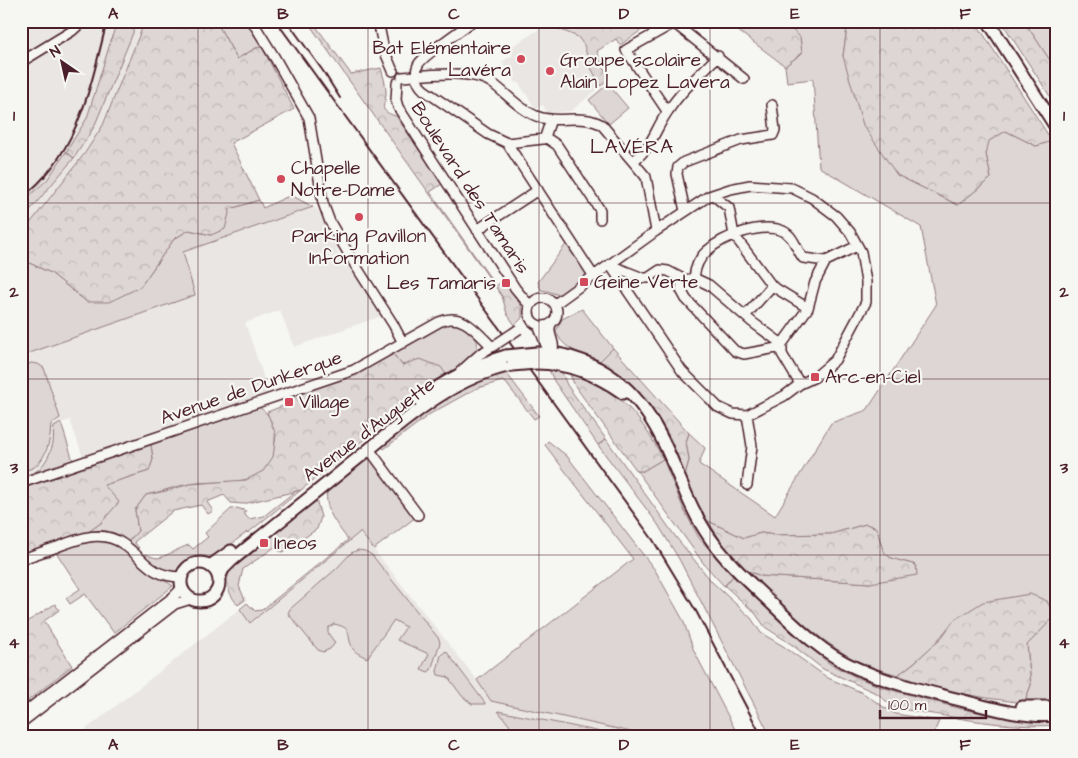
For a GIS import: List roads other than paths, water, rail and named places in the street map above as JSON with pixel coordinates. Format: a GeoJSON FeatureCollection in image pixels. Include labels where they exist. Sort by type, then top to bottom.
{"type":"FeatureCollection","features":[{"type":"Feature","properties":{"kind":"main road"},"geometry":{"type":"LineString","coordinates":[[988,21],[1057,129]]}},
{"type":"Feature","properties":{"kind":"main road"},"geometry":{"type":"LineString","coordinates":[[542,359],[562,355],[591,364],[620,381],[642,408],[662,440],[693,509],[710,538],[738,571],[795,625],[824,649],[855,668],[896,683],[975,704],[1032,716],[1057,716]]}},
{"type":"Feature","properties":{"kind":"main road","name":"Avenue d'Auguette"},"geometry":{"type":"LineString","coordinates":[[210,566],[224,557],[413,404],[454,377],[470,369],[509,360],[542,359],[568,366],[599,378],[642,408]]}},
{"type":"Feature","properties":{"kind":"main road","name":"Avenue d'Auguette"},"geometry":{"type":"LineString","coordinates":[[218,578],[231,561],[416,411],[449,390],[509,360]]}},
{"type":"Feature","properties":{"kind":"main road"},"geometry":{"type":"LineString","coordinates":[[194,564],[210,566],[218,574],[218,578],[219,585],[215,593],[208,599],[198,601],[191,599],[183,592],[182,582],[185,571],[194,564]]}},
{"type":"Feature","properties":{"kind":"main road"},"geometry":{"type":"LineString","coordinates":[[975,704],[1035,708],[1057,707]]}},
{"type":"Feature","properties":{"kind":"street"},"geometry":{"type":"LineString","coordinates":[[21,62],[72,31],[83,21]]}},
{"type":"Feature","properties":{"kind":"street"},"geometry":{"type":"LineString","coordinates":[[252,21],[309,118],[320,188],[330,222],[403,343]]}},
{"type":"Feature","properties":{"kind":"street","name":"Boulevard des Tamaris"},"geometry":{"type":"LineString","coordinates":[[378,21],[384,50],[393,71],[390,74],[390,78],[392,81],[399,80],[396,100],[398,107],[477,230],[521,296],[530,305]]}},
{"type":"Feature","properties":{"kind":"street"},"geometry":{"type":"LineString","coordinates":[[473,21],[420,61],[417,67],[418,83],[424,90],[488,134],[507,143],[540,140],[545,137],[551,119]]}},
{"type":"Feature","properties":{"kind":"street"},"geometry":{"type":"LineString","coordinates":[[668,112],[626,50],[674,23],[718,56],[744,79]]}},
{"type":"Feature","properties":{"kind":"street"},"geometry":{"type":"LineString","coordinates":[[632,161],[644,153],[668,112],[689,84],[718,56]]}},
{"type":"Feature","properties":{"kind":"street"},"geometry":{"type":"LineString","coordinates":[[399,80],[434,75],[468,76],[484,79],[532,114],[541,118],[569,118],[598,122],[646,177],[656,231]]}},
{"type":"Feature","properties":{"kind":"street"},"geometry":{"type":"LineString","coordinates":[[685,211],[677,174],[678,167],[684,162],[741,140],[773,135],[775,130],[772,105]]}},
{"type":"Feature","properties":{"kind":"street"},"geometry":{"type":"LineString","coordinates":[[545,137],[557,145],[600,210],[600,219]]}},
{"type":"Feature","properties":{"kind":"street"},"geometry":{"type":"LineString","coordinates":[[507,143],[593,275]]}},
{"type":"Feature","properties":{"kind":"street"},"geometry":{"type":"LineString","coordinates":[[555,304],[685,211],[713,195],[750,185],[792,188],[812,198],[836,216],[850,232],[861,252],[866,282],[866,302],[836,360],[815,377],[800,384],[784,396],[747,415],[733,414],[718,407],[682,371],[610,265]]}},
{"type":"Feature","properties":{"kind":"street"},"geometry":{"type":"LineString","coordinates":[[477,230],[538,190]]}},
{"type":"Feature","properties":{"kind":"street"},"geometry":{"type":"LineString","coordinates":[[713,195],[729,208],[734,235],[772,286],[808,308]]}},
{"type":"Feature","properties":{"kind":"street"},"geometry":{"type":"LineString","coordinates":[[782,346],[744,354],[735,351],[686,298],[681,290],[682,283],[690,279],[707,250],[734,235],[750,230],[769,228],[782,231],[792,237],[803,258],[826,261],[857,246]]}},
{"type":"Feature","properties":{"kind":"street"},"geometry":{"type":"LineString","coordinates":[[800,384],[782,354],[782,346],[808,308],[815,282],[826,261]]}},
{"type":"Feature","properties":{"kind":"street"},"geometry":{"type":"LineString","coordinates":[[610,265],[643,278],[648,278],[660,270],[709,284],[782,346]]}},
{"type":"Feature","properties":{"kind":"street"},"geometry":{"type":"LineString","coordinates":[[745,316],[772,286]]}},
{"type":"Feature","properties":{"kind":"street"},"geometry":{"type":"LineString","coordinates":[[544,297],[555,304],[558,311],[549,329],[554,347],[542,359],[534,322],[528,312],[534,300],[544,297]]}},
{"type":"Feature","properties":{"kind":"street","name":"Avenue de Dunkerque"},"geometry":{"type":"LineString","coordinates":[[21,483],[354,370],[449,318],[462,320],[495,345]]}},
{"type":"Feature","properties":{"kind":"street"},"geometry":{"type":"LineString","coordinates":[[454,377],[480,354],[519,329],[534,322],[546,326],[551,324]]}},
{"type":"Feature","properties":{"kind":"street"},"geometry":{"type":"LineString","coordinates":[[479,334],[481,342],[480,354]]}},
{"type":"Feature","properties":{"kind":"street"},"geometry":{"type":"LineString","coordinates":[[553,340],[565,350],[591,364]]}},
{"type":"Feature","properties":{"kind":"street"},"geometry":{"type":"LineString","coordinates":[[747,415],[752,446],[747,484]]}},
{"type":"Feature","properties":{"kind":"street"},"geometry":{"type":"LineString","coordinates":[[369,449],[418,516]]}},
{"type":"Feature","properties":{"kind":"street"},"geometry":{"type":"LineString","coordinates":[[21,560],[86,537],[110,537],[124,544],[153,570],[182,582],[173,597],[21,715]]}},
{"type":"Feature","properties":{"kind":"street"},"geometry":{"type":"LineString","coordinates":[[21,723],[175,604],[191,599]]}},
{"type":"Feature","properties":{"kind":"railway"},"geometry":{"type":"LineString","coordinates":[[21,198],[40,181],[56,162],[69,140],[88,94],[107,21]]}},
{"type":"Feature","properties":{"kind":"railway"},"geometry":{"type":"LineString","coordinates":[[276,21],[653,540],[696,611],[762,737]]}},
{"type":"Feature","properties":{"kind":"railway"},"geometry":{"type":"LineString","coordinates":[[287,21],[340,98]]}},
{"type":"Feature","properties":{"kind":"place","name":"Bat Elémentaire Lavéra"},"geometry":{"type":"Point","coordinates":[521,59]}},
{"type":"Feature","properties":{"kind":"place","name":"Groupe scolaire Alain Lopez Lavera"},"geometry":{"type":"Point","coordinates":[550,71]}},
{"type":"Feature","properties":{"kind":"place","name":"Chapelle Notre-Dame"},"geometry":{"type":"Point","coordinates":[281,179]}},
{"type":"Feature","properties":{"kind":"place","name":"Parking Pavillon Information"},"geometry":{"type":"Point","coordinates":[359,217]}},
{"type":"Feature","properties":{"kind":"place","name":"Geine Verte"},"geometry":{"type":"Point","coordinates":[584,282]}},
{"type":"Feature","properties":{"kind":"place","name":"Les Tamaris"},"geometry":{"type":"Point","coordinates":[506,283]}},
{"type":"Feature","properties":{"kind":"place","name":"Arc-en-Ciel"},"geometry":{"type":"Point","coordinates":[815,377]}},
{"type":"Feature","properties":{"kind":"place","name":"Village"},"geometry":{"type":"Point","coordinates":[289,402]}},
{"type":"Feature","properties":{"kind":"place","name":"Ineos"},"geometry":{"type":"Point","coordinates":[264,543]}},
{"type":"Feature","properties":{"kind":"district","name":"LAVÉRA"},"geometry":{"type":"Point","coordinates":[632,147]}}]}
